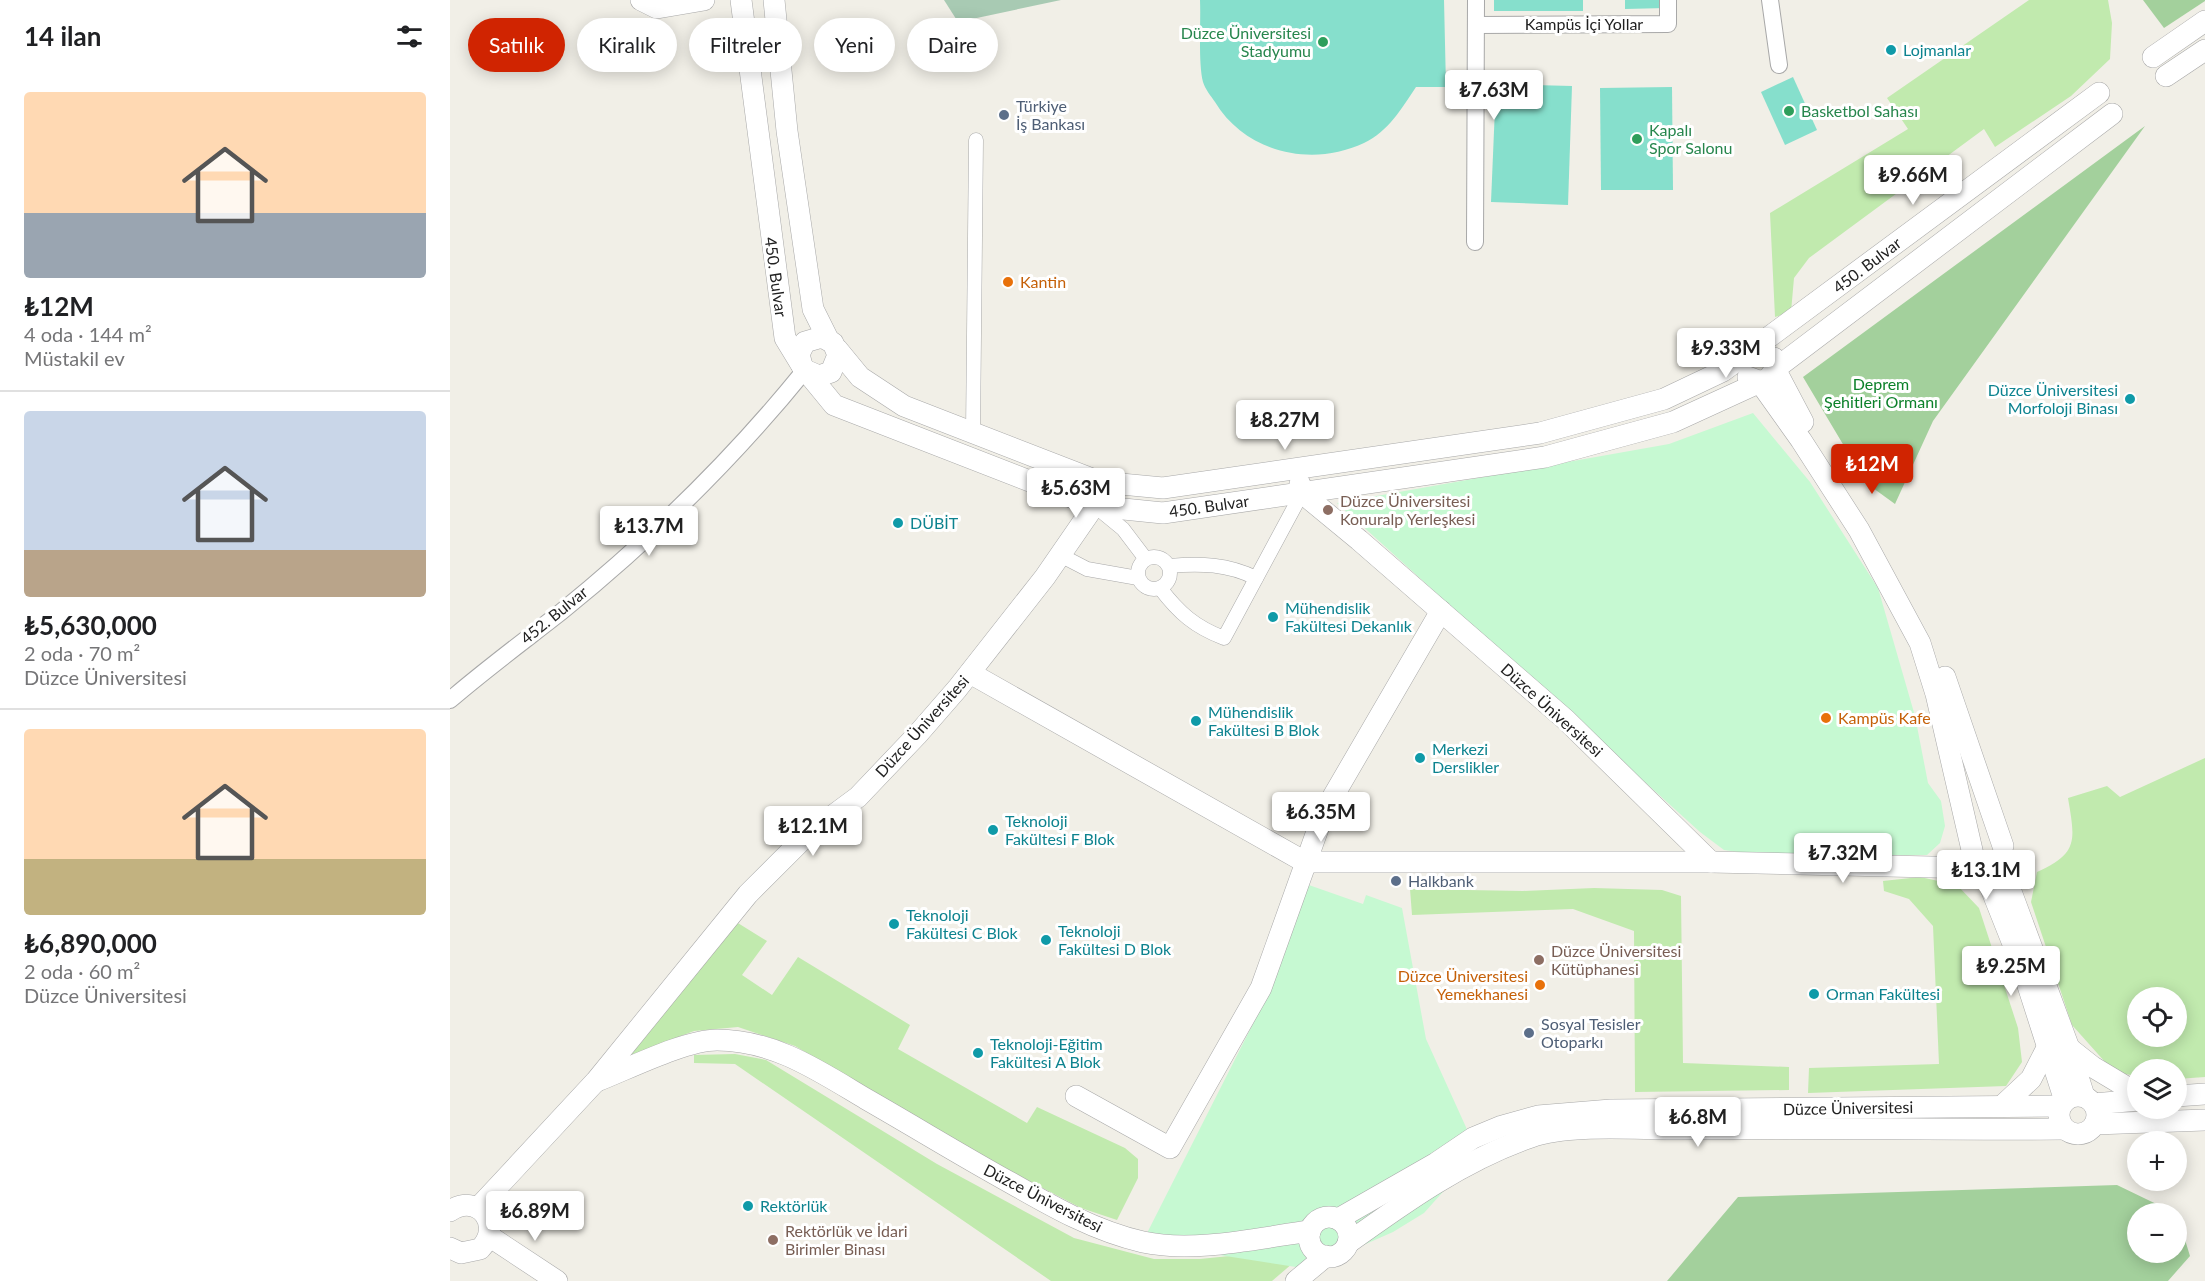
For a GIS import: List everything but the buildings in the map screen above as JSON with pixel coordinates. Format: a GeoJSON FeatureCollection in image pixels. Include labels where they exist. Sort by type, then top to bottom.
{"type":"FeatureCollection","features":[{"type":"Feature","properties":{"kind":"street"},"geometry":{"type":"LineString","coordinates":[[641,0],[657,8],[704,0]]}},
{"type":"Feature","properties":{"kind":"street","name":"450. Bulvar"},"geometry":{"type":"LineString","coordinates":[[741,0],[785,338],[803,368],[834,405],[1094,506],[1163,513],[1545,457],[1673,422],[1767,375],[2112,114]]}},
{"type":"Feature","properties":{"kind":"street","name":"450. Bulvar"},"geometry":{"type":"LineString","coordinates":[[774,0],[788,131],[813,309],[832,344],[860,376],[904,406],[1100,482],[1163,488],[1540,433],[1664,399],[1723,371],[1749,353],[2099,93]]}},
{"type":"Feature","properties":{"kind":"street"},"geometry":{"type":"LineString","coordinates":[[1475,242],[1476,0]]}},
{"type":"Feature","properties":{"kind":"street","name":"Kampüs İçi Yollar"},"geometry":{"type":"LineString","coordinates":[[1477,25],[1668,24],[1668,0]]}},
{"type":"Feature","properties":{"kind":"street"},"geometry":{"type":"LineString","coordinates":[[1770,0],[1779,65]]}},
{"type":"Feature","properties":{"kind":"street"},"geometry":{"type":"LineString","coordinates":[[2205,21],[2158,53],[2171,73],[2205,50]]}},
{"type":"Feature","properties":{"kind":"street"},"geometry":{"type":"LineString","coordinates":[[973,433],[976,140]]}},
{"type":"Feature","properties":{"kind":"street"},"geometry":{"type":"LineString","coordinates":[[816,337],[832,344],[838,361],[831,372],[819,376],[803,368],[799,354],[805,342],[816,337]]}},
{"type":"Feature","properties":{"kind":"street"},"geometry":{"type":"LineString","coordinates":[[970,673],[1305,862],[1712,861],[1986,873],[2013,863],[2010,853],[2003,846],[1932,641],[1886,554],[1794,408],[1767,375],[1745,374],[1743,364],[1749,353]]}},
{"type":"Feature","properties":{"kind":"street","name":"452. Bulvar"},"geometry":{"type":"LineString","coordinates":[[450,700],[562,611],[682,505],[723,465],[803,368]]}},
{"type":"Feature","properties":{"kind":"street"},"geometry":{"type":"LineString","coordinates":[[1296,1281],[1326,1256],[1340,1253],[1348,1243],[1428,1186],[1533,1136],[1579,1130],[2065,1129],[2084,1133],[2069,1048],[1986,873],[1920,643],[1858,530],[1801,440],[1767,375]]}},
{"type":"Feature","properties":{"kind":"street"},"geometry":{"type":"LineString","coordinates":[[1160,588],[1178,612],[1200,629],[1224,638],[1302,493],[1296,469]]}},
{"type":"Feature","properties":{"kind":"street","name":"Düzce Üniversitesi"},"geometry":{"type":"LineString","coordinates":[[478,1208],[596,1082],[748,894],[808,834],[858,797],[899,756],[970,673],[1060,555],[1094,506],[1100,482]]}},
{"type":"Feature","properties":{"kind":"street","name":"Düzce Üniversitesi"},"geometry":{"type":"LineString","coordinates":[[1302,493],[1566,720],[1712,861]]}},
{"type":"Feature","properties":{"kind":"street"},"geometry":{"type":"LineString","coordinates":[[1094,506],[1123,529],[1145,558]]}},
{"type":"Feature","properties":{"kind":"street"},"geometry":{"type":"LineString","coordinates":[[1060,555],[1087,569],[1138,578],[1149,589],[1160,588],[1170,576],[1169,566],[1161,558],[1145,558]]}},
{"type":"Feature","properties":{"kind":"street"},"geometry":{"type":"LineString","coordinates":[[1138,578],[1138,567],[1145,558]]}},
{"type":"Feature","properties":{"kind":"street"},"geometry":{"type":"LineString","coordinates":[[1169,566],[1200,563],[1237,569],[1256,578]]}},
{"type":"Feature","properties":{"kind":"street"},"geometry":{"type":"LineString","coordinates":[[1076,1096],[1170,1148],[1261,988],[1324,812],[1441,611]]}},
{"type":"Feature","properties":{"kind":"street"},"geometry":{"type":"LineString","coordinates":[[2003,846],[1987,845],[1978,852],[2021,964],[2048,1046],[2080,1106]]}},
{"type":"Feature","properties":{"kind":"street","name":"Düzce Üniversitesi"},"geometry":{"type":"LineString","coordinates":[[596,1082],[675,1050],[714,1040],[749,1042],[797,1058],[986,1169],[1060,1210],[1100,1229],[1143,1242],[1172,1246],[1246,1240],[1310,1231]]}},
{"type":"Feature","properties":{"kind":"street"},"geometry":{"type":"LineString","coordinates":[[2002,1106],[2031,1079],[2048,1046]]}},
{"type":"Feature","properties":{"kind":"street"},"geometry":{"type":"LineString","coordinates":[[2069,1048],[2093,1067],[2127,1087]]}},
{"type":"Feature","properties":{"kind":"street"},"geometry":{"type":"LineString","coordinates":[[2187,1095],[2205,1094]]}},
{"type":"Feature","properties":{"kind":"street"},"geometry":{"type":"LineString","coordinates":[[2065,1129],[2059,1118],[2080,1106],[2127,1101]]}},
{"type":"Feature","properties":{"kind":"street"},"geometry":{"type":"LineString","coordinates":[[2080,1106],[2205,1120]]}},
{"type":"Feature","properties":{"kind":"street","name":"Düzce Üniversitesi"},"geometry":{"type":"LineString","coordinates":[[1338,1219],[1436,1163],[1473,1138],[1502,1126],[1538,1116],[1611,1110],[2080,1106]]}},
{"type":"Feature","properties":{"kind":"street"},"geometry":{"type":"LineString","coordinates":[[450,1211],[462,1205],[478,1208],[488,1220],[489,1236],[480,1250],[472,1253],[461,1253],[450,1248]]}},
{"type":"Feature","properties":{"kind":"street"},"geometry":{"type":"LineString","coordinates":[[1326,1256],[1314,1250],[1310,1244],[1310,1231],[1313,1225],[1324,1217],[1338,1219],[1347,1229],[1348,1243]]}},
{"type":"Feature","properties":{"kind":"street"},"geometry":{"type":"LineString","coordinates":[[489,1236],[557,1281]]}},
{"type":"Feature","properties":{"kind":"green space"},"geometry":{"type":"Polygon","coordinates":[[[944,0],[1061,0],[977,18],[955,18],[944,0]]]}},
{"type":"Feature","properties":{"kind":"green space"},"geometry":{"type":"Polygon","coordinates":[[[2029,0],[2108,0],[2112,23],[2110,59],[2071,96],[1995,147],[1984,129],[1809,258],[1794,278],[1791,312],[1775,317],[1770,213],[1908,129],[1887,98],[2029,0]]]}},
{"type":"Feature","properties":{"kind":"green space"},"geometry":{"type":"Polygon","coordinates":[[[2143,0],[2205,0],[2205,1],[2164,28],[2143,0]]]}},
{"type":"Feature","properties":{"kind":"green space","name":"Deprem Şehitleri Ormanı"},"geometry":{"type":"Polygon","coordinates":[[[2145,126],[1933,421],[1895,504],[1866,483],[1803,377],[2145,126]]]}},
{"type":"Feature","properties":{"kind":"green space"},"geometry":{"type":"Polygon","coordinates":[[[1753,413],[1810,482],[1878,588],[1915,716],[1928,783],[1941,801],[1945,826],[1940,843],[1927,855],[1766,856],[1724,850],[1700,832],[1337,503],[1669,444],[1753,413]]]}},
{"type":"Feature","properties":{"kind":"green space"},"geometry":{"type":"Polygon","coordinates":[[[2205,758],[2205,1077],[2187,1078],[2187,1059],[2127,1059],[2127,1074],[2114,1072],[2072,1025],[2031,902],[2037,872],[2061,858],[2071,844],[2072,825],[2068,798],[2107,786],[2120,797],[2205,758]]]}},
{"type":"Feature","properties":{"kind":"green space"},"geometry":{"type":"Polygon","coordinates":[[[1920,877],[1957,885],[1979,908],[2018,1028],[2022,1062],[2006,1086],[1808,1093],[1809,1068],[1939,1064],[1933,926],[1909,899],[1884,891],[1883,881],[1920,877]]]}},
{"type":"Feature","properties":{"kind":"green space"},"geometry":{"type":"Polygon","coordinates":[[[1306,884],[1363,904],[1366,895],[1402,908],[1426,1039],[1470,1136],[1450,1184],[1424,1213],[1393,1232],[1309,1269],[1142,1243],[1262,1006],[1306,884]]]}},
{"type":"Feature","properties":{"kind":"green space"},"geometry":{"type":"Polygon","coordinates":[[[1594,888],[1662,890],[1681,896],[1683,1063],[1789,1067],[1789,1090],[1635,1092],[1634,931],[1573,909],[1412,915],[1410,889],[1523,891],[1594,888]]]}},
{"type":"Feature","properties":{"kind":"green space"},"geometry":{"type":"Polygon","coordinates":[[[733,920],[767,941],[742,975],[772,995],[798,957],[910,1025],[898,1049],[1027,1123],[1037,1107],[1125,1148],[1138,1159],[1138,1178],[1117,1220],[1081,1208],[968,1149],[795,1046],[738,1027],[694,1031],[623,1058],[733,920]]]}},
{"type":"Feature","properties":{"kind":"green space"},"geometry":{"type":"Polygon","coordinates":[[[735,1054],[766,1060],[937,1164],[1074,1238],[1154,1259],[1200,1259],[1239,1255],[1293,1263],[1272,1281],[1051,1281],[735,1064],[694,1063],[694,1055],[735,1054]]]}},
{"type":"Feature","properties":{"kind":"green space"},"geometry":{"type":"Polygon","coordinates":[[[2117,1185],[2154,1203],[2127,1203],[2127,1263],[2184,1263],[2168,1281],[1667,1281],[1738,1197],[2117,1185]]]}},
{"type":"Feature","properties":{"kind":"shaded area","name":"Düzce Üniversitesi Stadyumu"},"geometry":{"type":"Polygon","coordinates":[[[1200,0],[1444,0],[1446,87],[1416,87],[1400,111],[1380,133],[1364,143],[1344,150],[1323,154],[1301,154],[1281,151],[1261,144],[1243,133],[1228,119],[1205,87],[1201,64],[1200,0]]]}},
{"type":"Feature","properties":{"kind":"shaded area"},"geometry":{"type":"Polygon","coordinates":[[[1494,0],[1583,0],[1583,11],[1494,11],[1494,0]]]}},
{"type":"Feature","properties":{"kind":"shaded area"},"geometry":{"type":"Polygon","coordinates":[[[1625,0],[1666,0],[1666,8],[1625,9],[1625,0]]]}},
{"type":"Feature","properties":{"kind":"shaded area","name":"Basketbol Sahası"},"geometry":{"type":"Polygon","coordinates":[[[1793,77],[1817,130],[1785,145],[1761,92],[1793,77]]]}},
{"type":"Feature","properties":{"kind":"shaded area"},"geometry":{"type":"Polygon","coordinates":[[[1496,84],[1572,86],[1568,205],[1491,202],[1496,84]]]}},
{"type":"Feature","properties":{"kind":"shaded area","name":"Kapalı Spor Salonu"},"geometry":{"type":"Polygon","coordinates":[[[1672,87],[1673,190],[1601,190],[1600,88],[1672,87]]]}},
{"type":"Feature","properties":{"kind":"place","name":"Düzce Üniversitesi Stadyumu"},"geometry":{"type":"Point","coordinates":[1323,42]}},
{"type":"Feature","properties":{"kind":"place","name":"Lojmanlar"},"geometry":{"type":"Point","coordinates":[1891,50]}},
{"type":"Feature","properties":{"kind":"place","name":"Basketbol Sahası"},"geometry":{"type":"Point","coordinates":[1789,111]}},
{"type":"Feature","properties":{"kind":"place","name":"Türkiye İş Bankası"},"geometry":{"type":"Point","coordinates":[1004,115]}},
{"type":"Feature","properties":{"kind":"place","name":"Kapalı Spor Salonu"},"geometry":{"type":"Point","coordinates":[1637,139]}},
{"type":"Feature","properties":{"kind":"place","name":"Kantin"},"geometry":{"type":"Point","coordinates":[1008,282]}},
{"type":"Feature","properties":{"kind":"place","name":"Düzce Üniversitesi Morfoloji Binası"},"geometry":{"type":"Point","coordinates":[2130,399]}},
{"type":"Feature","properties":{"kind":"place","name":"Düzce Üniversitesi Konuralp Yerleşkesi"},"geometry":{"type":"Point","coordinates":[1328,510]}},
{"type":"Feature","properties":{"kind":"place","name":"DÜBİT"},"geometry":{"type":"Point","coordinates":[898,523]}},
{"type":"Feature","properties":{"kind":"place","name":"Mühendislik Fakültesi Dekanlık"},"geometry":{"type":"Point","coordinates":[1273,617]}},
{"type":"Feature","properties":{"kind":"place","name":"Kampüs Kafe"},"geometry":{"type":"Point","coordinates":[1826,718]}},
{"type":"Feature","properties":{"kind":"place","name":"Mühendislik Fakültesi B Blok"},"geometry":{"type":"Point","coordinates":[1196,721]}},
{"type":"Feature","properties":{"kind":"place","name":"Merkezi Derslikler"},"geometry":{"type":"Point","coordinates":[1420,758]}},
{"type":"Feature","properties":{"kind":"place","name":"Teknoloji Fakültesi F Blok"},"geometry":{"type":"Point","coordinates":[993,830]}},
{"type":"Feature","properties":{"kind":"place","name":"Halkbank"},"geometry":{"type":"Point","coordinates":[1396,881]}},
{"type":"Feature","properties":{"kind":"place","name":"Teknoloji Fakültesi C Blok"},"geometry":{"type":"Point","coordinates":[894,924]}},
{"type":"Feature","properties":{"kind":"place","name":"Teknoloji Fakültesi D Blok"},"geometry":{"type":"Point","coordinates":[1046,940]}},
{"type":"Feature","properties":{"kind":"place","name":"Düzce Üniversitesi Kütüphanesi"},"geometry":{"type":"Point","coordinates":[1539,960]}},
{"type":"Feature","properties":{"kind":"place","name":"Düzce Üniversitesi Yemekhanesi"},"geometry":{"type":"Point","coordinates":[1540,985]}},
{"type":"Feature","properties":{"kind":"place","name":"Orman Fakültesi"},"geometry":{"type":"Point","coordinates":[1814,994]}},
{"type":"Feature","properties":{"kind":"place","name":"Sosyal Tesisler Otoparkı"},"geometry":{"type":"Point","coordinates":[1529,1033]}},
{"type":"Feature","properties":{"kind":"place","name":"Teknoloji-Eğitim Fakültesi A Blok"},"geometry":{"type":"Point","coordinates":[978,1053]}},
{"type":"Feature","properties":{"kind":"place","name":"Rektörlük"},"geometry":{"type":"Point","coordinates":[748,1206]}},
{"type":"Feature","properties":{"kind":"place","name":"Rektörlük ve İdari Birimler Binası"},"geometry":{"type":"Point","coordinates":[773,1240]}}]}
